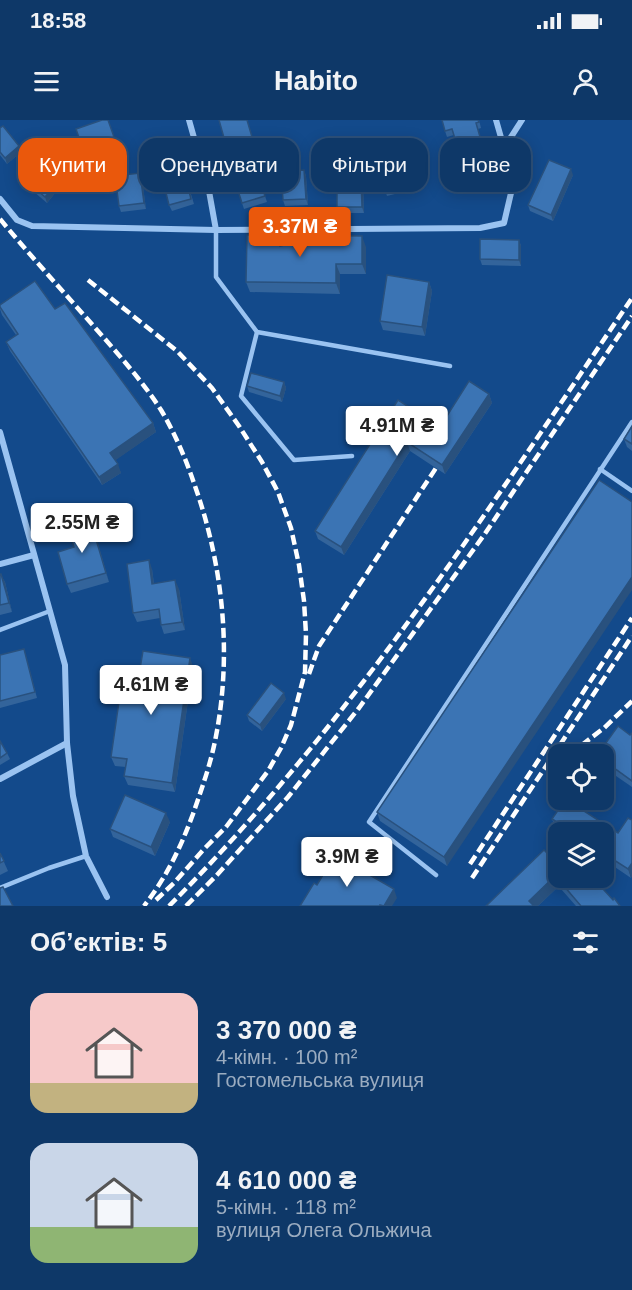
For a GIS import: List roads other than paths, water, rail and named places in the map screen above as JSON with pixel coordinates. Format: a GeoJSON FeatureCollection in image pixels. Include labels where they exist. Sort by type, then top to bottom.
{"type":"FeatureCollection","features":[{"type":"Feature","properties":{"kind":"street"},"geometry":{"type":"LineString","coordinates":[[189,120],[209,191],[216,230]]}},
{"type":"Feature","properties":{"kind":"street"},"geometry":{"type":"LineString","coordinates":[[496,120],[501,138]]}},
{"type":"Feature","properties":{"kind":"street"},"geometry":{"type":"LineString","coordinates":[[510,138],[522,120]]}},
{"type":"Feature","properties":{"kind":"street"},"geometry":{"type":"LineString","coordinates":[[0,198],[17,220],[32,226],[216,230],[480,228],[504,223],[511,192]]}},
{"type":"Feature","properties":{"kind":"street"},"geometry":{"type":"LineString","coordinates":[[0,432],[65,665],[67,743],[73,796],[86,855],[107,897]]}},
{"type":"Feature","properties":{"kind":"street"},"geometry":{"type":"LineString","coordinates":[[0,564],[34,555]]}},
{"type":"Feature","properties":{"kind":"street"},"geometry":{"type":"LineString","coordinates":[[0,779],[67,743]]}},
{"type":"Feature","properties":{"kind":"lane"},"geometry":{"type":"LineString","coordinates":[[216,230],[216,277],[257,332],[450,366]]}},
{"type":"Feature","properties":{"kind":"lane"},"geometry":{"type":"LineString","coordinates":[[257,332],[241,396],[294,460],[352,456]]}},
{"type":"Feature","properties":{"kind":"lane"},"geometry":{"type":"LineString","coordinates":[[436,875],[369,822],[632,422]]}},
{"type":"Feature","properties":{"kind":"lane"},"geometry":{"type":"LineString","coordinates":[[600,469],[632,491]]}},
{"type":"Feature","properties":{"kind":"lane"},"geometry":{"type":"LineString","coordinates":[[0,630],[50,611]]}},
{"type":"Feature","properties":{"kind":"lane"},"geometry":{"type":"LineString","coordinates":[[0,888],[86,855]]}},
{"type":"Feature","properties":{"kind":"railway"},"geometry":{"type":"LineString","coordinates":[[0,219],[127,365],[161,410],[189,469],[213,549],[224,642],[221,705],[216,736],[206,775],[183,839],[166,873],[144,906]]}},
{"type":"Feature","properties":{"kind":"railway"},"geometry":{"type":"LineString","coordinates":[[88,280],[177,351],[212,388],[239,426],[278,492],[291,528],[304,601],[305,672],[291,725],[281,748],[268,771],[226,827],[156,900]]}},
{"type":"Feature","properties":{"kind":"railway"},"geometry":{"type":"LineString","coordinates":[[169,906],[235,837],[298,764],[415,613],[632,298]]}},
{"type":"Feature","properties":{"kind":"railway"},"geometry":{"type":"LineString","coordinates":[[186,906],[288,797],[359,708],[484,535],[632,316]]}},
{"type":"Feature","properties":{"kind":"railway"},"geometry":{"type":"LineString","coordinates":[[309,674],[319,646],[436,468]]}},
{"type":"Feature","properties":{"kind":"railway"},"geometry":{"type":"LineString","coordinates":[[470,864],[632,618]]}},
{"type":"Feature","properties":{"kind":"railway"},"geometry":{"type":"LineString","coordinates":[[472,878],[632,636]]}},
{"type":"Feature","properties":{"kind":"railway"},"geometry":{"type":"LineString","coordinates":[[583,744],[632,701]]}}]}
